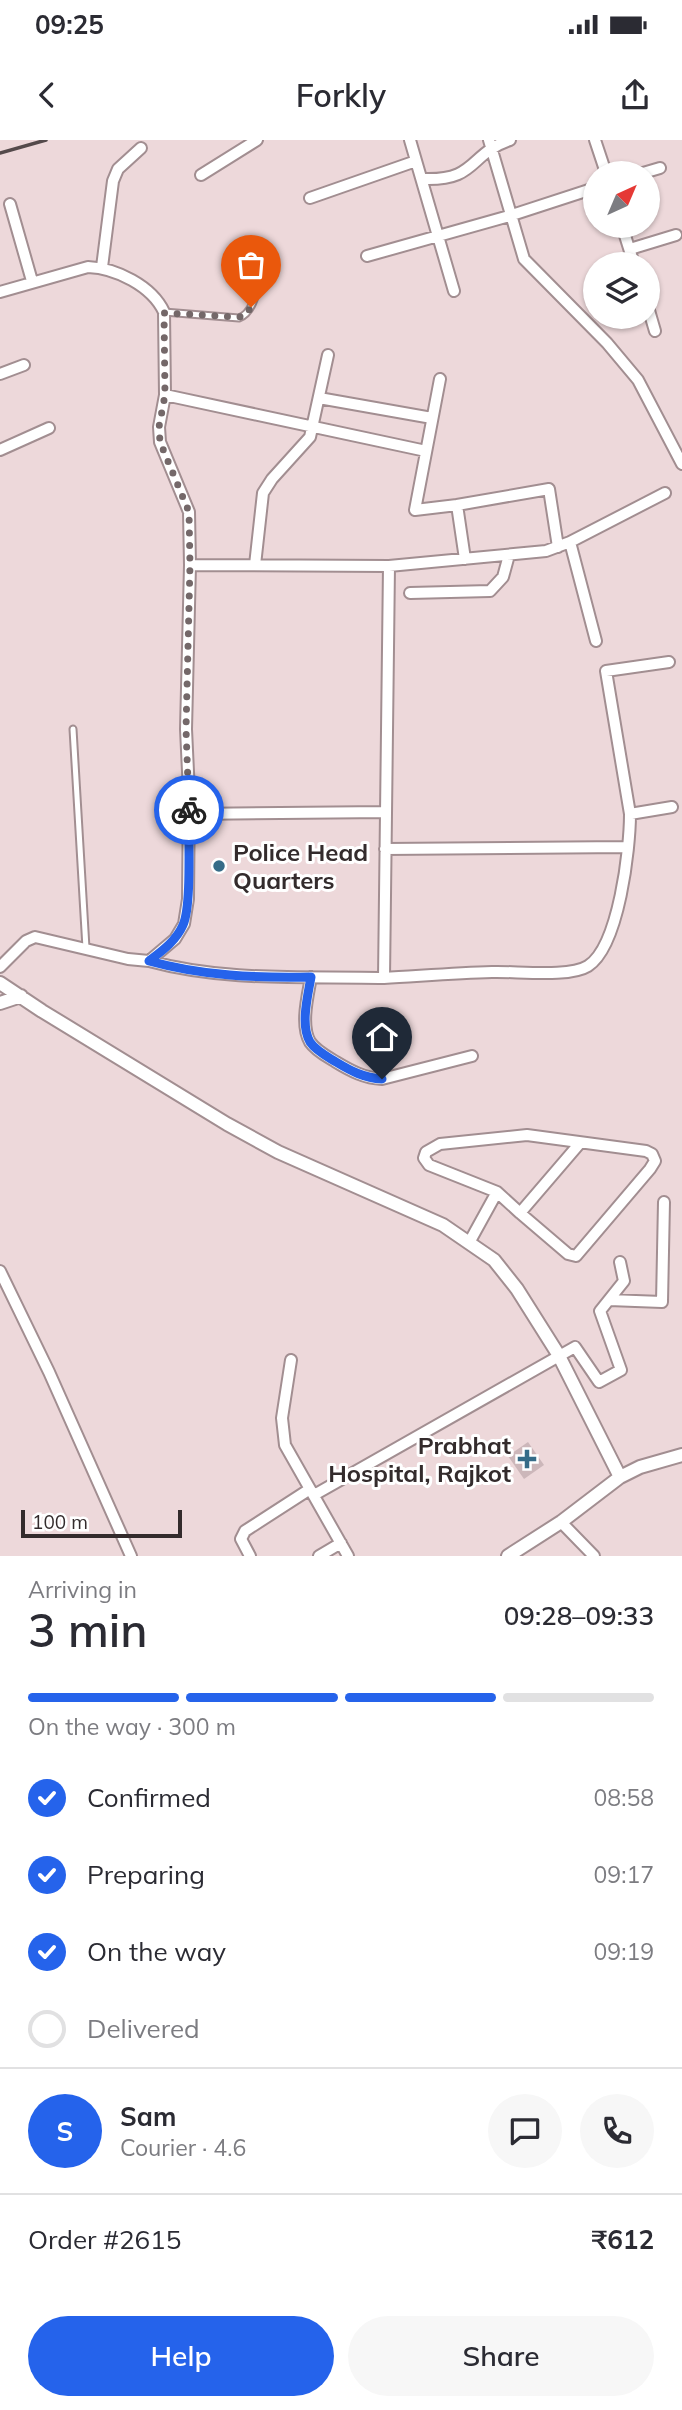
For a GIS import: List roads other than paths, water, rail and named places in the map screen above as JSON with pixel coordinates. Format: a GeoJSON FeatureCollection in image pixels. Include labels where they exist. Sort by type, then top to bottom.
{"type":"FeatureCollection","features":[{"type":"Feature","properties":{"kind":"street"},"geometry":{"type":"LineString","coordinates":[[201,175],[257,140]]}},
{"type":"Feature","properties":{"kind":"street"},"geometry":{"type":"LineString","coordinates":[[410,140],[454,291]]}},
{"type":"Feature","properties":{"kind":"street"},"geometry":{"type":"LineString","coordinates":[[423,179],[458,177],[490,143],[510,140]]}},
{"type":"Feature","properties":{"kind":"street"},"geometry":{"type":"LineString","coordinates":[[595,140],[602,161]]}},
{"type":"Feature","properties":{"kind":"street"},"geometry":{"type":"LineString","coordinates":[[490,143],[509,216],[521,253],[529,267],[607,343],[638,380],[682,464]]}},
{"type":"Feature","properties":{"kind":"street"},"geometry":{"type":"LineString","coordinates":[[102,267],[113,181],[118,169],[141,148]]}},
{"type":"Feature","properties":{"kind":"street"},"geometry":{"type":"LineString","coordinates":[[310,198],[416,161]]}},
{"type":"Feature","properties":{"kind":"street"},"geometry":{"type":"LineString","coordinates":[[367,256],[583,192]]}},
{"type":"Feature","properties":{"kind":"street"},"geometry":{"type":"LineString","coordinates":[[10,204],[32,281]]}},
{"type":"Feature","properties":{"kind":"street"},"geometry":{"type":"LineString","coordinates":[[630,249],[676,234]]}},
{"type":"Feature","properties":{"kind":"street"},"geometry":{"type":"LineString","coordinates":[[626,238],[631,252]]}},
{"type":"Feature","properties":{"kind":"street"},"geometry":{"type":"LineString","coordinates":[[0,292],[88,267],[102,267],[129,279],[152,295],[164,313],[165,395],[159,427],[160,442],[189,512],[186,729],[188,899],[184,924],[175,939],[149,961]]}},
{"type":"Feature","properties":{"kind":"street"},"geometry":{"type":"LineString","coordinates":[[255,565],[263,493],[272,479],[303,447],[313,428],[328,355]]}},
{"type":"Feature","properties":{"kind":"street"},"geometry":{"type":"LineString","coordinates":[[0,374],[24,365]]}},
{"type":"Feature","properties":{"kind":"street"},"geometry":{"type":"LineString","coordinates":[[440,379],[415,510],[549,489],[558,547]]}},
{"type":"Feature","properties":{"kind":"street"},"geometry":{"type":"LineString","coordinates":[[165,395],[426,451]]}},
{"type":"Feature","properties":{"kind":"street"},"geometry":{"type":"LineString","coordinates":[[319,398],[432,418]]}},
{"type":"Feature","properties":{"kind":"street"},"geometry":{"type":"LineString","coordinates":[[0,450],[49,428]]}},
{"type":"Feature","properties":{"kind":"street"},"geometry":{"type":"LineString","coordinates":[[190,565],[389,566],[509,555],[558,547],[665,493]]}},
{"type":"Feature","properties":{"kind":"street"},"geometry":{"type":"LineString","coordinates":[[457,505],[465,559]]}},
{"type":"Feature","properties":{"kind":"street"},"geometry":{"type":"LineString","coordinates":[[570,542],[596,641]]}},
{"type":"Feature","properties":{"kind":"street"},"geometry":{"type":"LineString","coordinates":[[410,593],[489,591],[500,583],[509,555]]}},
{"type":"Feature","properties":{"kind":"street"},"geometry":{"type":"LineString","coordinates":[[384,978],[389,566]]}},
{"type":"Feature","properties":{"kind":"street"},"geometry":{"type":"LineString","coordinates":[[0,967],[26,941],[35,937],[184,971],[223,976],[384,978],[583,969],[599,955],[619,913],[630,814],[606,671],[669,662]]}},
{"type":"Feature","properties":{"kind":"street"},"geometry":{"type":"LineString","coordinates":[[630,814],[672,807]]}},
{"type":"Feature","properties":{"kind":"street"},"geometry":{"type":"LineString","coordinates":[[189,814],[386,813]]}},
{"type":"Feature","properties":{"kind":"street"},"geometry":{"type":"LineString","coordinates":[[386,849],[627,847]]}},
{"type":"Feature","properties":{"kind":"street"},"geometry":{"type":"LineString","coordinates":[[311,977],[306,1028],[310,1042],[321,1053],[349,1070],[369,1078],[382,1079],[472,1056]]}},
{"type":"Feature","properties":{"kind":"street"},"geometry":{"type":"LineString","coordinates":[[0,982],[121,1060],[278,1152],[443,1225],[494,1260],[517,1289],[558,1354],[620,1477]]}},
{"type":"Feature","properties":{"kind":"street"},"geometry":{"type":"LineString","coordinates":[[0,1003],[21,996]]}},
{"type":"Feature","properties":{"kind":"street"},"geometry":{"type":"LineString","coordinates":[[527,1135],[646,1151],[652,1154],[655,1161],[576,1256],[568,1254],[497,1192],[429,1165],[424,1158],[426,1152],[440,1144],[527,1135]]}},
{"type":"Feature","properties":{"kind":"street"},"geometry":{"type":"LineString","coordinates":[[520,1213],[580,1143]]}},
{"type":"Feature","properties":{"kind":"street"},"geometry":{"type":"LineString","coordinates":[[470,1241],[497,1192]]}},
{"type":"Feature","properties":{"kind":"street"},"geometry":{"type":"LineString","coordinates":[[609,1300],[662,1302],[664,1202]]}},
{"type":"Feature","properties":{"kind":"street"},"geometry":{"type":"LineString","coordinates":[[250,1556],[241,1539],[245,1531],[558,1354],[575,1347],[599,1382],[621,1370],[600,1311],[624,1281],[620,1262]]}},
{"type":"Feature","properties":{"kind":"street"},"geometry":{"type":"LineString","coordinates":[[0,1271],[49,1372],[131,1556]]}},
{"type":"Feature","properties":{"kind":"street"},"geometry":{"type":"LineString","coordinates":[[291,1360],[282,1433],[285,1445],[348,1556]]}},
{"type":"Feature","properties":{"kind":"street"},"geometry":{"type":"LineString","coordinates":[[508,1556],[561,1522],[620,1477],[640,1467],[682,1455]]}},
{"type":"Feature","properties":{"kind":"street"},"geometry":{"type":"LineString","coordinates":[[561,1522],[594,1556]]}},
{"type":"Feature","properties":{"kind":"street"},"geometry":{"type":"LineString","coordinates":[[319,1556],[341,1544]]}},
{"type":"Feature","properties":{"kind":"lane"},"geometry":{"type":"LineString","coordinates":[[164,313],[245,316],[251,307],[261,273]]}},
{"type":"Feature","properties":{"kind":"lane"},"geometry":{"type":"LineString","coordinates":[[74,729],[86,948]]}},
{"type":"Feature","properties":{"kind":"railway"},"geometry":{"type":"LineString","coordinates":[[0,153],[46,140]]}},
{"type":"Feature","properties":{"kind":"place","name":"Police Head Quarters"},"geometry":{"type":"Point","coordinates":[219,866]}},
{"type":"Feature","properties":{"kind":"place","name":"Prabhat Hospital, Rajkot"},"geometry":{"type":"Point","coordinates":[527,1459]}}]}
